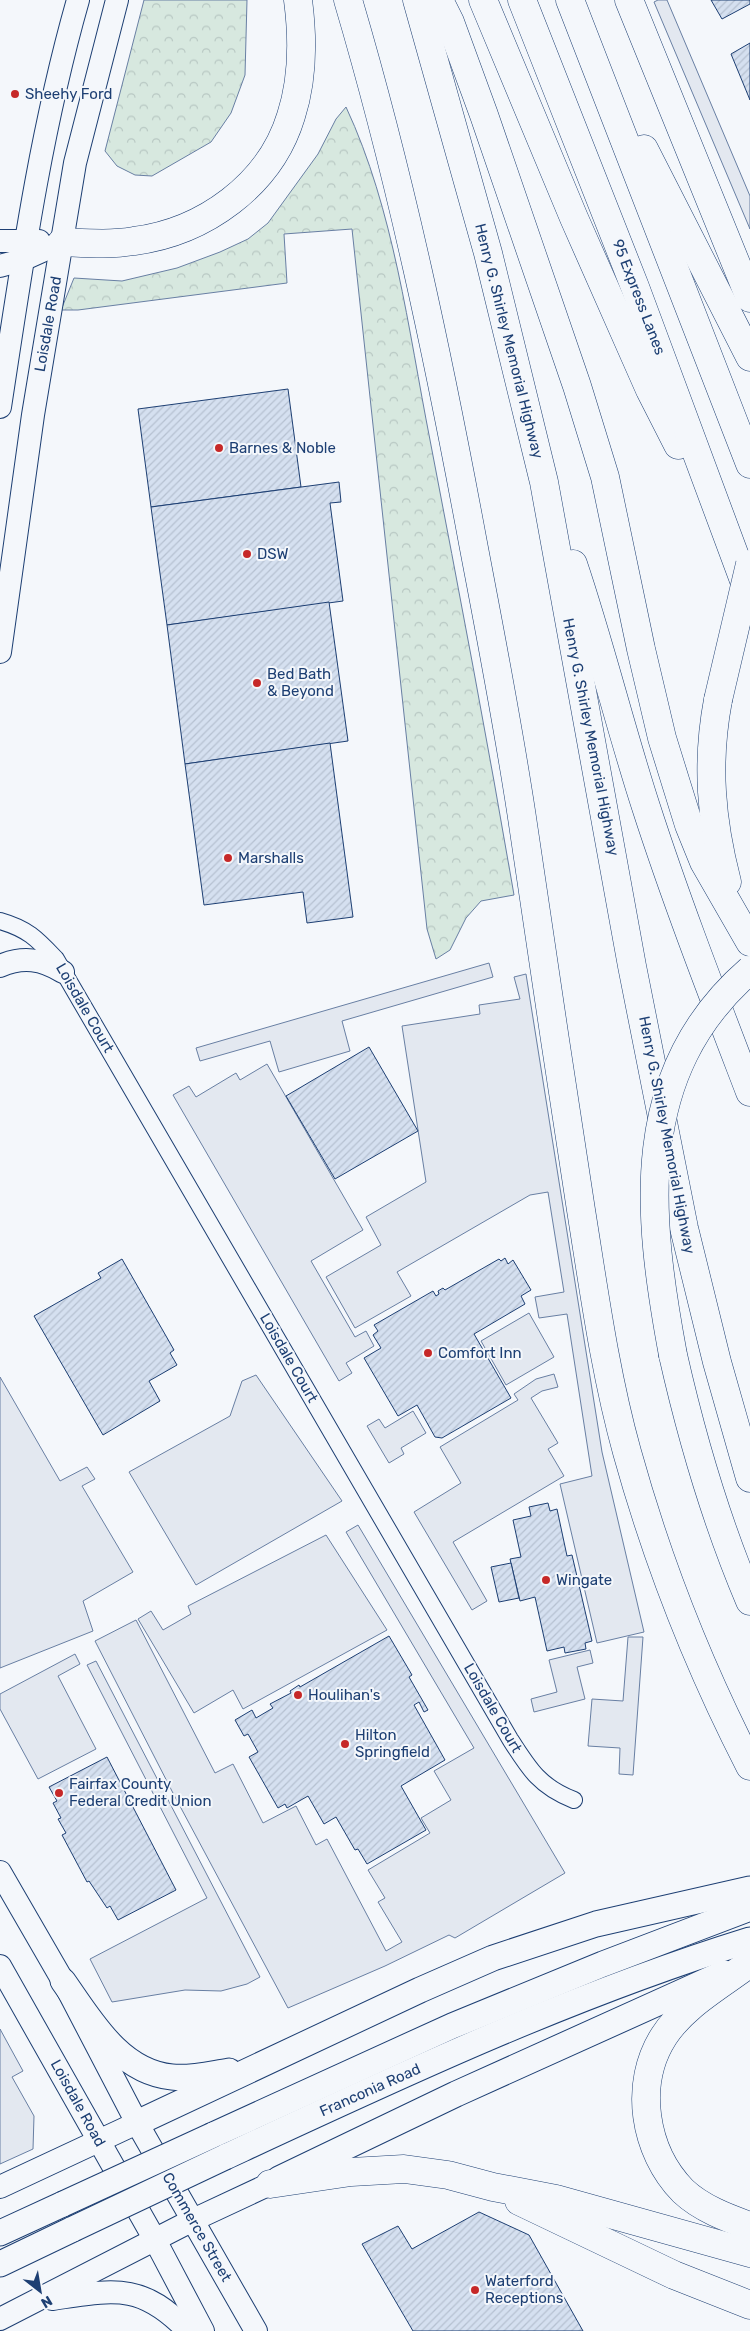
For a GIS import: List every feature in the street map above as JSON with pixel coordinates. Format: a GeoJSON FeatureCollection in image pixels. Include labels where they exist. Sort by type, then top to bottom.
{"type":"FeatureCollection","features":[{"type":"Feature","properties":{"kind":"highway"},"geometry":{"type":"LineString","coordinates":[[62,242],[100,244],[134,241],[163,235],[197,223],[222,209],[253,182],[280,142],[291,118],[298,90],[301,36],[298,0]]}},
{"type":"Feature","properties":{"kind":"highway"},"geometry":{"type":"LineString","coordinates":[[348,0],[398,183],[451,423],[510,743],[561,1087],[611,1387],[626,1448],[662,1562],[713,1689],[750,1766]]}},
{"type":"Feature","properties":{"kind":"highway","name":"Henry G. Shirley Memorial Highway"},"geometry":{"type":"LineString","coordinates":[[417,0],[488,253],[544,482],[632,966],[684,1228],[717,1362],[750,1478]]}},
{"type":"Feature","properties":{"kind":"highway"},"geometry":{"type":"LineString","coordinates":[[439,0],[450,22],[493,143],[577,386],[602,468],[632,611],[660,729],[689,824],[704,862],[747,938]]}},
{"type":"Feature","properties":{"kind":"highway"},"geometry":{"type":"LineString","coordinates":[[482,0],[540,141],[650,390],[743,559],[711,748],[713,814],[728,889],[747,938]]}},
{"type":"Feature","properties":{"kind":"highway","name":"95 Express Lanes"},"geometry":{"type":"LineString","coordinates":[[522,0],[743,559],[750,596]]}},
{"type":"Feature","properties":{"kind":"highway"},"geometry":{"type":"LineString","coordinates":[[629,0],[750,298]]}},
{"type":"Feature","properties":{"kind":"highway"},"geometry":{"type":"LineString","coordinates":[[575,12],[750,357]]}},
{"type":"Feature","properties":{"kind":"highway"},"geometry":{"type":"LineString","coordinates":[[575,12],[750,464]]}},
{"type":"Feature","properties":{"kind":"highway"},"geometry":{"type":"LineString","coordinates":[[544,482],[589,610],[627,746],[667,870],[750,1092]]}},
{"type":"Feature","properties":{"kind":"highway"},"geometry":{"type":"LineString","coordinates":[[750,970],[712,1008],[692,1036],[665,1102],[656,1171],[655,1209],[664,1303],[673,1354],[697,1455],[735,1566],[750,1601]]}},
{"type":"Feature","properties":{"kind":"highway"},"geometry":{"type":"LineString","coordinates":[[750,1962],[675,2021],[655,2053],[650,2068],[646,2103],[651,2134],[657,2152],[669,2173],[684,2191],[704,2206],[729,2219],[750,2226]]}},
{"type":"Feature","properties":{"kind":"highway"},"geometry":{"type":"LineString","coordinates":[[270,2184],[352,2172],[404,2169],[448,2175],[494,2187],[556,2199],[750,2253]]}},
{"type":"Feature","properties":{"kind":"highway"},"geometry":{"type":"LineString","coordinates":[[494,2187],[554,2219],[674,2275],[750,2305]]}},
{"type":"Feature","properties":{"kind":"main road"},"geometry":{"type":"LineString","coordinates":[[0,407],[24,250],[60,62],[78,0]]}},
{"type":"Feature","properties":{"kind":"main road","name":"Loisdale Road"},"geometry":{"type":"LineString","coordinates":[[0,652],[33,415],[75,163],[117,0]]}},
{"type":"Feature","properties":{"kind":"main road"},"geometry":{"type":"LineString","coordinates":[[0,242],[24,250]]}},
{"type":"Feature","properties":{"kind":"main road"},"geometry":{"type":"LineString","coordinates":[[0,266],[24,250],[62,242]]}},
{"type":"Feature","properties":{"kind":"main road"},"geometry":{"type":"LineString","coordinates":[[0,316],[11,336]]}},
{"type":"Feature","properties":{"kind":"main road"},"geometry":{"type":"LineString","coordinates":[[0,966],[11,961],[24,959],[51,964],[63,972]]}},
{"type":"Feature","properties":{"kind":"main road"},"geometry":{"type":"LineString","coordinates":[[0,1872],[63,1981],[137,2123]]}},
{"type":"Feature","properties":{"kind":"main road"},"geometry":{"type":"LineString","coordinates":[[0,2187],[420,1990],[523,1947],[596,1924],[750,1889]]}},
{"type":"Feature","properties":{"kind":"main road","name":"Franconia Road"},"geometry":{"type":"LineString","coordinates":[[0,2233],[452,2026],[603,1964],[750,1908]]}},
{"type":"Feature","properties":{"kind":"main road","name":"Franconia Road"},"geometry":{"type":"LineString","coordinates":[[0,2264],[360,2094],[537,2018],[672,1964],[750,1940]]}},
{"type":"Feature","properties":{"kind":"main road"},"geometry":{"type":"LineString","coordinates":[[0,2319],[193,2220],[456,2094],[750,1962]]}},
{"type":"Feature","properties":{"kind":"main road","name":"Loisdale Road"},"geometry":{"type":"LineString","coordinates":[[0,1966],[155,2240]]}},
{"type":"Feature","properties":{"kind":"main road"},"geometry":{"type":"LineString","coordinates":[[63,1981],[106,2040],[120,2054],[146,2070],[163,2076],[189,2077],[256,2067]]}},
{"type":"Feature","properties":{"kind":"main road","name":"Commerce Street"},"geometry":{"type":"LineString","coordinates":[[137,2123],[256,2331]]}},
{"type":"Feature","properties":{"kind":"main road"},"geometry":{"type":"LineString","coordinates":[[155,2240],[203,2331]]}},
{"type":"Feature","properties":{"kind":"main road"},"geometry":{"type":"LineString","coordinates":[[31,2303],[91,2293],[114,2292],[136,2294],[150,2299],[164,2308],[188,2331]]}},
{"type":"Feature","properties":{"kind":"street","name":"Loisdale Court"},"geometry":{"type":"LineString","coordinates":[[0,921],[25,930],[35,936],[56,959],[510,1739],[529,1769],[541,1782],[555,1793],[574,1800]]}},
{"type":"Feature","properties":{"kind":"green space"},"geometry":{"type":"Polygon","coordinates":[[[144,0],[247,0],[245,75],[231,113],[211,142],[152,176],[135,175],[117,166],[105,151],[144,0]]]}},
{"type":"Feature","properties":{"kind":"green space"},"geometry":{"type":"Polygon","coordinates":[[[346,107],[376,187],[398,270],[514,895],[481,901],[466,918],[450,950],[436,959],[427,929],[352,229],[284,234],[287,283],[78,310],[61,310],[74,278],[122,281],[177,268],[248,239],[268,223],[318,154],[336,119],[346,107]]]}},
{"type":"Feature","properties":{"kind":"shaded area"},"geometry":{"type":"Polygon","coordinates":[[[667,0],[750,196],[750,229],[654,2],[667,0]]]}},
{"type":"Feature","properties":{"kind":"shaded area"},"geometry":{"type":"Polygon","coordinates":[[[489,963],[493,977],[342,1021],[350,1051],[279,1072],[270,1041],[200,1061],[196,1048],[489,963]]]}},
{"type":"Feature","properties":{"kind":"shaded area"},"geometry":{"type":"Polygon","coordinates":[[[526,974],[602,1452],[644,1632],[597,1643],[560,1484],[592,1476],[567,1314],[539,1318],[535,1297],[564,1292],[548,1192],[530,1195],[397,1272],[411,1296],[355,1328],[326,1277],[381,1245],[366,1217],[426,1182],[402,1026],[480,1014],[479,1005],[520,999],[514,977],[526,974]]]}},
{"type":"Feature","properties":{"kind":"shaded area"},"geometry":{"type":"Polygon","coordinates":[[[267,1064],[363,1230],[311,1261],[355,1337],[366,1331],[374,1346],[346,1363],[352,1373],[339,1381],[173,1095],[189,1086],[196,1097],[236,1073],[240,1080],[267,1064]]]}},
{"type":"Feature","properties":{"kind":"shaded area"},"geometry":{"type":"Polygon","coordinates":[[[529,1313],[554,1357],[506,1385],[481,1341],[529,1313]]]}},
{"type":"Feature","properties":{"kind":"shaded area"},"geometry":{"type":"Polygon","coordinates":[[[554,1374],[558,1387],[542,1391],[531,1398],[558,1443],[548,1449],[564,1476],[453,1542],[487,1601],[472,1610],[414,1512],[461,1483],[440,1447],[518,1400],[514,1394],[536,1379],[554,1374]]]}},
{"type":"Feature","properties":{"kind":"shaded area"},"geometry":{"type":"Polygon","coordinates":[[[256,1375],[342,1501],[196,1585],[129,1472],[230,1416],[242,1381],[256,1375]]]}},
{"type":"Feature","properties":{"kind":"shaded area"},"geometry":{"type":"Polygon","coordinates":[[[0,1377],[60,1481],[87,1467],[95,1479],[82,1486],[133,1572],[83,1601],[93,1631],[0,1668],[0,1377]]]}},
{"type":"Feature","properties":{"kind":"shaded area"},"geometry":{"type":"Polygon","coordinates":[[[413,1411],[426,1433],[401,1448],[404,1454],[389,1463],[367,1426],[379,1419],[385,1428],[413,1411]]]}},
{"type":"Feature","properties":{"kind":"shaded area"},"geometry":{"type":"Polygon","coordinates":[[[358,1525],[565,1873],[455,1938],[449,1935],[385,1966],[288,2008],[174,1795],[95,1641],[136,1620],[215,1773],[233,1764],[263,1823],[296,1806],[316,1845],[327,1839],[386,1951],[402,1942],[378,1902],[385,1898],[368,1870],[430,1833],[421,1818],[451,1800],[434,1771],[474,1748],[346,1532],[358,1525]]]}},
{"type":"Feature","properties":{"kind":"shaded area"},"geometry":{"type":"Polygon","coordinates":[[[326,1535],[387,1630],[243,1709],[233,1690],[194,1713],[138,1619],[151,1611],[163,1630],[191,1614],[188,1606],[326,1535]]]}},
{"type":"Feature","properties":{"kind":"shaded area"},"geometry":{"type":"Polygon","coordinates":[[[628,1637],[643,1637],[633,1775],[619,1774],[620,1748],[588,1746],[592,1699],[623,1701],[628,1637]]]}},
{"type":"Feature","properties":{"kind":"shaded area"},"geometry":{"type":"Polygon","coordinates":[[[590,1650],[593,1663],[577,1667],[585,1699],[534,1712],[531,1699],[557,1692],[549,1660],[590,1650]]]}},
{"type":"Feature","properties":{"kind":"shaded area"},"geometry":{"type":"Polygon","coordinates":[[[75,1654],[80,1664],[58,1676],[96,1749],[38,1779],[0,1709],[0,1694],[75,1654]]]}},
{"type":"Feature","properties":{"kind":"shaded area"},"geometry":{"type":"Polygon","coordinates":[[[96,1661],[260,1977],[247,1984],[221,1991],[185,1990],[112,2002],[90,1959],[207,1898],[87,1665],[96,1661]]]}},
{"type":"Feature","properties":{"kind":"shaded area"},"geometry":{"type":"Polygon","coordinates":[[[0,2029],[23,2071],[12,2077],[34,2116],[33,2149],[0,2164],[0,2029]]]}},
{"type":"Feature","properties":{"kind":"building"},"geometry":{"type":"Polygon","coordinates":[[[711,0],[750,0],[750,4],[722,19],[711,0]]]}},
{"type":"Feature","properties":{"kind":"building"},"geometry":{"type":"Polygon","coordinates":[[[750,43],[750,100],[731,54],[750,43]]]}},
{"type":"Feature","properties":{"kind":"building","name":"Barnes & Noble"},"geometry":{"type":"Polygon","coordinates":[[[288,389],[301,487],[151,507],[138,409],[288,389]]]}},
{"type":"Feature","properties":{"kind":"building","name":"DSW"},"geometry":{"type":"Polygon","coordinates":[[[339,482],[341,502],[330,503],[343,601],[167,625],[151,507],[339,482]]]}},
{"type":"Feature","properties":{"kind":"building","name":"Bed Bath & Beyond"},"geometry":{"type":"Polygon","coordinates":[[[329,602],[348,741],[185,764],[167,625],[329,602]]]}},
{"type":"Feature","properties":{"kind":"building"},"geometry":{"type":"Polygon","coordinates":[[[330,743],[353,917],[307,923],[303,892],[204,905],[185,764],[330,743]]]}},
{"type":"Feature","properties":{"kind":"building"},"geometry":{"type":"Polygon","coordinates":[[[369,1047],[418,1131],[335,1179],[286,1096],[369,1047]]]}},
{"type":"Feature","properties":{"kind":"building","name":"Comfort Inn"},"geometry":{"type":"Polygon","coordinates":[[[505,1258],[508,1264],[513,1260],[531,1290],[521,1296],[525,1304],[474,1334],[511,1398],[442,1438],[435,1437],[417,1405],[398,1416],[364,1358],[381,1348],[373,1335],[378,1331],[374,1325],[433,1291],[436,1296],[439,1294],[438,1291],[443,1288],[445,1290],[499,1259],[501,1261],[505,1258]]]}},
{"type":"Feature","properties":{"kind":"building"},"geometry":{"type":"Polygon","coordinates":[[[122,1259],[174,1350],[170,1353],[177,1365],[149,1381],[160,1401],[103,1435],[34,1316],[101,1278],[98,1273],[122,1259]]]}},
{"type":"Feature","properties":{"kind":"building","name":"Wingate"},"geometry":{"type":"Polygon","coordinates":[[[548,1503],[550,1511],[557,1509],[567,1556],[572,1555],[592,1641],[585,1643],[586,1649],[565,1653],[564,1647],[547,1651],[535,1597],[520,1601],[510,1559],[521,1557],[513,1520],[531,1516],[529,1507],[548,1503]]]}},
{"type":"Feature","properties":{"kind":"building"},"geometry":{"type":"Polygon","coordinates":[[[511,1563],[519,1598],[499,1602],[491,1567],[511,1563]]]}},
{"type":"Feature","properties":{"kind":"building","name":"Hilton Springfield"},"geometry":{"type":"Polygon","coordinates":[[[389,1636],[412,1675],[409,1677],[428,1710],[424,1712],[419,1702],[414,1705],[445,1760],[401,1786],[426,1830],[367,1864],[358,1849],[355,1850],[336,1817],[324,1824],[308,1796],[287,1808],[285,1804],[278,1808],[249,1757],[258,1752],[248,1734],[244,1736],[235,1720],[252,1710],[256,1718],[273,1708],[270,1704],[291,1693],[290,1691],[299,1685],[300,1687],[389,1636]]]}},
{"type":"Feature","properties":{"kind":"building"},"geometry":{"type":"Polygon","coordinates":[[[107,1757],[176,1890],[118,1920],[110,1906],[107,1908],[89,1881],[87,1882],[62,1835],[66,1833],[58,1819],[61,1818],[53,1803],[57,1801],[49,1787],[107,1757]]]}},
{"type":"Feature","properties":{"kind":"building","name":"Waterford Receptions"},"geometry":{"type":"Polygon","coordinates":[[[479,2212],[529,2235],[583,2331],[413,2331],[362,2244],[398,2226],[412,2249],[479,2212]]]}},
{"type":"Feature","properties":{"kind":"place","name":"Sheehy Ford"},"geometry":{"type":"Point","coordinates":[15,94]}},
{"type":"Feature","properties":{"kind":"place","name":"Barnes & Noble"},"geometry":{"type":"Point","coordinates":[219,448]}},
{"type":"Feature","properties":{"kind":"place","name":"DSW"},"geometry":{"type":"Point","coordinates":[247,554]}},
{"type":"Feature","properties":{"kind":"place","name":"Bed Bath & Beyond"},"geometry":{"type":"Point","coordinates":[257,683]}},
{"type":"Feature","properties":{"kind":"place","name":"Marshalls"},"geometry":{"type":"Point","coordinates":[228,858]}},
{"type":"Feature","properties":{"kind":"place","name":"Comfort Inn"},"geometry":{"type":"Point","coordinates":[428,1353]}},
{"type":"Feature","properties":{"kind":"place","name":"Wingate"},"geometry":{"type":"Point","coordinates":[546,1580]}},
{"type":"Feature","properties":{"kind":"place","name":"Houlihan's"},"geometry":{"type":"Point","coordinates":[298,1695]}},
{"type":"Feature","properties":{"kind":"place","name":"Hilton Springfield"},"geometry":{"type":"Point","coordinates":[345,1744]}},
{"type":"Feature","properties":{"kind":"place","name":"Fairfax County Federal Credit Union"},"geometry":{"type":"Point","coordinates":[59,1793]}},
{"type":"Feature","properties":{"kind":"place","name":"Waterford Receptions"},"geometry":{"type":"Point","coordinates":[475,2290]}}]}
